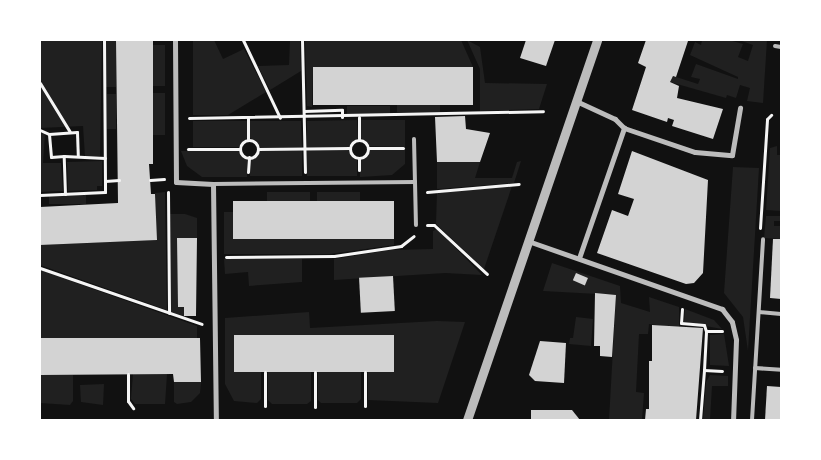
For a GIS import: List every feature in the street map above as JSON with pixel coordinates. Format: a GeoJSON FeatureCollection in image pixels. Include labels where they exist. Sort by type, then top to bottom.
{"type":"FeatureCollection","features":[{"type":"Feature","properties":{"kind":"street"},"geometry":{"type":"LineString","coordinates":[[175,40],[176,182],[212,184],[216,420]]}},
{"type":"Feature","properties":{"kind":"street"},"geometry":{"type":"LineString","coordinates":[[467,420],[597,40]]}},
{"type":"Feature","properties":{"kind":"street"},"geometry":{"type":"LineString","coordinates":[[576,101],[615,119],[624,128],[695,152],[732,155],[740,108]]}},
{"type":"Feature","properties":{"kind":"street"},"geometry":{"type":"LineString","coordinates":[[579,258],[624,128]]}},
{"type":"Feature","properties":{"kind":"street"},"geometry":{"type":"LineString","coordinates":[[528,241],[579,258],[683,298],[716,306],[726,314],[735,332],[736,372],[733,420]]}},
{"type":"Feature","properties":{"kind":"lane"},"geometry":{"type":"LineString","coordinates":[[775,46],[781,47]]}},
{"type":"Feature","properties":{"kind":"lane"},"geometry":{"type":"LineString","coordinates":[[414,139],[416,225]]}},
{"type":"Feature","properties":{"kind":"lane"},"geometry":{"type":"LineString","coordinates":[[212,184],[415,182]]}},
{"type":"Feature","properties":{"kind":"lane"},"geometry":{"type":"LineString","coordinates":[[752,420],[763,239]]}},
{"type":"Feature","properties":{"kind":"lane"},"geometry":{"type":"LineString","coordinates":[[759,312],[781,314]]}},
{"type":"Feature","properties":{"kind":"lane"},"geometry":{"type":"LineString","coordinates":[[755,368],[781,370]]}},
{"type":"Feature","properties":{"kind":"path"},"geometry":{"type":"LineString","coordinates":[[40,195],[105,192],[104,40]]}},
{"type":"Feature","properties":{"kind":"path"},"geometry":{"type":"LineString","coordinates":[[244,40],[280,118]]}},
{"type":"Feature","properties":{"kind":"path"},"geometry":{"type":"LineString","coordinates":[[302,40],[305,182]]}},
{"type":"Feature","properties":{"kind":"path"},"geometry":{"type":"LineString","coordinates":[[40,83],[70,132]]}},
{"type":"Feature","properties":{"kind":"path"},"geometry":{"type":"LineString","coordinates":[[304,110],[342,110],[342,117]]}},
{"type":"Feature","properties":{"kind":"path"},"geometry":{"type":"LineString","coordinates":[[193,118],[359,117],[543,111]]}},
{"type":"Feature","properties":{"kind":"path"},"geometry":{"type":"LineString","coordinates":[[763,239],[759,236],[767,119],[771,115]]}},
{"type":"Feature","properties":{"kind":"path"},"geometry":{"type":"LineString","coordinates":[[359,117],[359,140]]}},
{"type":"Feature","properties":{"kind":"path"},"geometry":{"type":"LineString","coordinates":[[240,149],[248,140],[248,118]]}},
{"type":"Feature","properties":{"kind":"path"},"geometry":{"type":"LineString","coordinates":[[40,130],[50,134],[77,132],[78,156]]}},
{"type":"Feature","properties":{"kind":"path"},"geometry":{"type":"LineString","coordinates":[[50,134],[51,157],[105,158]]}},
{"type":"Feature","properties":{"kind":"path"},"geometry":{"type":"LineString","coordinates":[[248,140],[255,142],[258,149]]}},
{"type":"Feature","properties":{"kind":"path"},"geometry":{"type":"LineString","coordinates":[[359,140],[366,143],[368,148],[365,156],[358,158],[352,154],[350,148],[354,141],[359,140]]}},
{"type":"Feature","properties":{"kind":"path"},"geometry":{"type":"LineString","coordinates":[[258,149],[350,148]]}},
{"type":"Feature","properties":{"kind":"path"},"geometry":{"type":"LineString","coordinates":[[368,148],[414,148]]}},
{"type":"Feature","properties":{"kind":"path"},"geometry":{"type":"LineString","coordinates":[[175,149],[240,149],[249,157],[254,156],[258,149]]}},
{"type":"Feature","properties":{"kind":"path"},"geometry":{"type":"LineString","coordinates":[[64,156],[65,194]]}},
{"type":"Feature","properties":{"kind":"path"},"geometry":{"type":"LineString","coordinates":[[150,180],[168,179]]}},
{"type":"Feature","properties":{"kind":"path"},"geometry":{"type":"LineString","coordinates":[[105,181],[119,180]]}},
{"type":"Feature","properties":{"kind":"path"},"geometry":{"type":"LineString","coordinates":[[415,193],[518,184]]}},
{"type":"Feature","properties":{"kind":"path"},"geometry":{"type":"LineString","coordinates":[[168,192],[169,313]]}},
{"type":"Feature","properties":{"kind":"path"},"geometry":{"type":"LineString","coordinates":[[222,257],[334,256],[401,246],[416,234],[416,225],[434,225],[487,274]]}},
{"type":"Feature","properties":{"kind":"path"},"geometry":{"type":"LineString","coordinates":[[40,268],[205,325]]}},
{"type":"Feature","properties":{"kind":"path"},"geometry":{"type":"LineString","coordinates":[[682,312],[681,323],[704,325],[706,331],[700,420]]}},
{"type":"Feature","properties":{"kind":"path"},"geometry":{"type":"LineString","coordinates":[[706,331],[735,332]]}},
{"type":"Feature","properties":{"kind":"path"},"geometry":{"type":"LineString","coordinates":[[704,370],[736,372]]}},
{"type":"Feature","properties":{"kind":"path"},"geometry":{"type":"LineString","coordinates":[[265,372],[265,406]]}},
{"type":"Feature","properties":{"kind":"path"},"geometry":{"type":"LineString","coordinates":[[314,372],[315,406]]}},
{"type":"Feature","properties":{"kind":"path"},"geometry":{"type":"LineString","coordinates":[[365,372],[365,406]]}},
{"type":"Feature","properties":{"kind":"path"},"geometry":{"type":"LineString","coordinates":[[128,374],[128,401],[132,408]]}},
{"type":"Feature","properties":{"kind":"shaded area"},"geometry":{"type":"Polygon","coordinates":[[[40,40],[102,40],[100,156],[85,157],[83,126],[40,128],[40,40]]]}},
{"type":"Feature","properties":{"kind":"shaded area"},"geometry":{"type":"Polygon","coordinates":[[[106,40],[116,40],[116,87],[106,87],[106,40]]]}},
{"type":"Feature","properties":{"kind":"shaded area"},"geometry":{"type":"Polygon","coordinates":[[[193,40],[214,40],[223,59],[244,49],[266,92],[228,115],[193,115],[193,40]]]}},
{"type":"Feature","properties":{"kind":"shaded area"},"geometry":{"type":"Polygon","coordinates":[[[290,40],[300,40],[301,71],[270,90],[258,66],[289,65],[290,40]]]}},
{"type":"Feature","properties":{"kind":"shaded area"},"geometry":{"type":"Polygon","coordinates":[[[305,40],[461,40],[473,67],[313,69],[312,107],[307,106],[305,40]]]}},
{"type":"Feature","properties":{"kind":"shaded area"},"geometry":{"type":"Polygon","coordinates":[[[467,40],[480,47],[485,83],[547,84],[539,109],[480,111],[480,69],[467,40]]]}},
{"type":"Feature","properties":{"kind":"shaded area"},"geometry":{"type":"Polygon","coordinates":[[[702,40],[729,40],[743,44],[738,57],[748,61],[753,45],[739,40],[767,40],[763,103],[747,101],[750,88],[740,85],[736,98],[727,95],[726,98],[670,82],[673,76],[698,84],[700,79],[691,77],[696,64],[738,79],[738,77],[690,55],[695,42],[701,45],[702,40]]]}},
{"type":"Feature","properties":{"kind":"shaded area"},"geometry":{"type":"Polygon","coordinates":[[[153,45],[165,45],[165,86],[153,86],[153,45]]]}},
{"type":"Feature","properties":{"kind":"shaded area"},"geometry":{"type":"Polygon","coordinates":[[[153,93],[165,93],[165,135],[153,135],[153,93]]]}},
{"type":"Feature","properties":{"kind":"shaded area"},"geometry":{"type":"Polygon","coordinates":[[[107,94],[116,94],[116,129],[107,129],[107,94]]]}},
{"type":"Feature","properties":{"kind":"shaded area"},"geometry":{"type":"Polygon","coordinates":[[[397,105],[440,105],[440,112],[397,112],[397,105]]]}},
{"type":"Feature","properties":{"kind":"shaded area"},"geometry":{"type":"Polygon","coordinates":[[[347,106],[390,106],[390,114],[347,114],[347,106]]]}},
{"type":"Feature","properties":{"kind":"shaded area"},"geometry":{"type":"Polygon","coordinates":[[[357,120],[358,138],[349,147],[307,147],[307,121],[357,120]]]}},
{"type":"Feature","properties":{"kind":"shaded area"},"geometry":{"type":"Polygon","coordinates":[[[360,120],[405,120],[405,147],[369,146],[361,138],[360,120]]]}},
{"type":"Feature","properties":{"kind":"shaded area"},"geometry":{"type":"Polygon","coordinates":[[[193,121],[247,121],[247,138],[239,147],[193,147],[193,121]]]}},
{"type":"Feature","properties":{"kind":"shaded area"},"geometry":{"type":"Polygon","coordinates":[[[250,121],[301,121],[302,147],[259,148],[257,141],[250,138],[250,121]]]}},
{"type":"Feature","properties":{"kind":"shaded area"},"geometry":{"type":"Polygon","coordinates":[[[40,133],[45,133],[43,163],[61,163],[63,191],[40,192],[40,133]]]}},
{"type":"Feature","properties":{"kind":"shaded area"},"geometry":{"type":"Polygon","coordinates":[[[777,146],[777,155],[781,155],[781,211],[766,210],[770,148],[777,146]]]}},
{"type":"Feature","properties":{"kind":"shaded area"},"geometry":{"type":"Polygon","coordinates":[[[239,150],[247,159],[247,177],[202,177],[187,166],[181,151],[239,150]]]}},
{"type":"Feature","properties":{"kind":"shaded area"},"geometry":{"type":"Polygon","coordinates":[[[259,150],[302,150],[302,176],[250,176],[250,159],[259,150]]]}},
{"type":"Feature","properties":{"kind":"shaded area"},"geometry":{"type":"Polygon","coordinates":[[[307,150],[349,150],[357,160],[357,176],[307,176],[307,150]]]}},
{"type":"Feature","properties":{"kind":"shaded area"},"geometry":{"type":"Polygon","coordinates":[[[370,150],[405,150],[405,164],[392,175],[360,177],[360,160],[370,150]]]}},
{"type":"Feature","properties":{"kind":"shaded area"},"geometry":{"type":"Polygon","coordinates":[[[102,161],[102,186],[97,186],[97,190],[68,191],[67,162],[102,161]]]}},
{"type":"Feature","properties":{"kind":"shaded area"},"geometry":{"type":"Polygon","coordinates":[[[521,161],[514,183],[437,189],[437,162],[480,162],[475,178],[512,178],[517,162],[521,161]]]}},
{"type":"Feature","properties":{"kind":"shaded area"},"geometry":{"type":"Polygon","coordinates":[[[733,167],[759,168],[748,351],[743,317],[724,293],[733,167]]]}},
{"type":"Feature","properties":{"kind":"shaded area"},"geometry":{"type":"Polygon","coordinates":[[[512,186],[484,269],[436,224],[437,193],[512,186]]]}},
{"type":"Feature","properties":{"kind":"shaded area"},"geometry":{"type":"Polygon","coordinates":[[[165,192],[167,310],[40,265],[40,245],[156,240],[155,193],[165,192]]]}},
{"type":"Feature","properties":{"kind":"shaded area"},"geometry":{"type":"Polygon","coordinates":[[[267,192],[310,192],[310,201],[267,201],[267,192]]]}},
{"type":"Feature","properties":{"kind":"shaded area"},"geometry":{"type":"Polygon","coordinates":[[[317,192],[360,192],[360,201],[317,201],[317,192]]]}},
{"type":"Feature","properties":{"kind":"shaded area"},"geometry":{"type":"Polygon","coordinates":[[[49,195],[86,195],[86,204],[49,204],[49,195]]]}},
{"type":"Feature","properties":{"kind":"shaded area"},"geometry":{"type":"Polygon","coordinates":[[[224,212],[233,212],[234,239],[394,239],[394,245],[330,254],[224,254],[224,212]]]}},
{"type":"Feature","properties":{"kind":"shaded area"},"geometry":{"type":"Polygon","coordinates":[[[170,214],[185,214],[197,218],[197,238],[177,238],[178,306],[184,307],[184,316],[171,312],[170,214]]]}},
{"type":"Feature","properties":{"kind":"shaded area"},"geometry":{"type":"Polygon","coordinates":[[[766,216],[781,216],[781,221],[774,221],[774,226],[781,226],[781,239],[764,238],[766,216]]]}},
{"type":"Feature","properties":{"kind":"shaded area"},"geometry":{"type":"Polygon","coordinates":[[[437,229],[482,275],[445,273],[334,280],[334,259],[390,250],[433,249],[433,231],[437,229]]]}},
{"type":"Feature","properties":{"kind":"shaded area"},"geometry":{"type":"Polygon","coordinates":[[[224,259],[302,259],[302,282],[249,286],[248,272],[225,274],[224,259]]]}},
{"type":"Feature","properties":{"kind":"shaded area"},"geometry":{"type":"Polygon","coordinates":[[[552,263],[620,286],[621,303],[650,312],[649,297],[679,307],[679,328],[649,324],[648,334],[639,334],[636,392],[644,393],[642,420],[609,420],[616,295],[543,291],[552,263]]]}},
{"type":"Feature","properties":{"kind":"shaded area"},"geometry":{"type":"Polygon","coordinates":[[[40,270],[197,326],[197,338],[40,338],[40,270]]]}},
{"type":"Feature","properties":{"kind":"shaded area"},"geometry":{"type":"Polygon","coordinates":[[[685,309],[714,320],[722,329],[684,322],[685,309]]]}},
{"type":"Feature","properties":{"kind":"shaded area"},"geometry":{"type":"Polygon","coordinates":[[[309,312],[310,328],[437,321],[465,322],[438,403],[368,400],[368,372],[394,372],[394,336],[235,335],[234,372],[261,372],[261,399],[257,403],[234,401],[225,384],[225,318],[309,312]]]}},
{"type":"Feature","properties":{"kind":"shaded area"},"geometry":{"type":"Polygon","coordinates":[[[576,317],[593,319],[591,346],[569,344],[570,338],[573,338],[576,317]]]}},
{"type":"Feature","properties":{"kind":"shaded area"},"geometry":{"type":"Polygon","coordinates":[[[724,334],[729,366],[710,365],[710,335],[724,334]]]}},
{"type":"Feature","properties":{"kind":"shaded area"},"geometry":{"type":"Polygon","coordinates":[[[268,372],[311,372],[311,401],[307,404],[272,404],[268,400],[268,372]]]}},
{"type":"Feature","properties":{"kind":"shaded area"},"geometry":{"type":"Polygon","coordinates":[[[318,372],[361,372],[361,399],[357,403],[321,403],[318,400],[318,372]]]}},
{"type":"Feature","properties":{"kind":"shaded area"},"geometry":{"type":"Polygon","coordinates":[[[133,374],[167,374],[165,404],[135,404],[131,399],[133,374]]]}},
{"type":"Feature","properties":{"kind":"shaded area"},"geometry":{"type":"Polygon","coordinates":[[[40,375],[73,375],[73,401],[70,405],[40,403],[40,375]]]}},
{"type":"Feature","properties":{"kind":"shaded area"},"geometry":{"type":"Polygon","coordinates":[[[710,375],[728,376],[728,386],[712,386],[710,420],[703,420],[706,382],[710,375]]]}},
{"type":"Feature","properties":{"kind":"shaded area"},"geometry":{"type":"Polygon","coordinates":[[[174,382],[201,382],[200,393],[191,402],[177,404],[174,402],[174,382]]]}},
{"type":"Feature","properties":{"kind":"shaded area"},"geometry":{"type":"Polygon","coordinates":[[[104,384],[103,405],[81,402],[80,385],[104,384]]]}},
{"type":"Feature","properties":{"kind":"building"},"geometry":{"type":"Polygon","coordinates":[[[116,40],[153,40],[153,164],[149,164],[151,194],[155,194],[157,240],[40,245],[40,207],[118,203],[116,40]]]}},
{"type":"Feature","properties":{"kind":"building"},"geometry":{"type":"Polygon","coordinates":[[[526,40],[555,40],[546,66],[520,58],[526,40]]]}},
{"type":"Feature","properties":{"kind":"building"},"geometry":{"type":"Polygon","coordinates":[[[646,40],[693,40],[688,41],[676,77],[673,76],[670,82],[679,86],[677,98],[723,109],[713,139],[672,126],[674,120],[668,118],[667,122],[632,110],[646,67],[638,63],[646,40]]]}},
{"type":"Feature","properties":{"kind":"building"},"geometry":{"type":"Polygon","coordinates":[[[313,67],[473,67],[473,105],[313,105],[313,67]]]}},
{"type":"Feature","properties":{"kind":"building"},"geometry":{"type":"Polygon","coordinates":[[[465,116],[466,129],[490,133],[480,162],[437,162],[435,117],[465,116]]]}},
{"type":"Feature","properties":{"kind":"building"},"geometry":{"type":"Polygon","coordinates":[[[632,151],[708,180],[703,273],[694,283],[686,284],[597,253],[612,210],[628,216],[634,199],[618,194],[632,151]]]}},
{"type":"Feature","properties":{"kind":"building"},"geometry":{"type":"Polygon","coordinates":[[[233,201],[394,201],[394,239],[233,239],[233,201]]]}},
{"type":"Feature","properties":{"kind":"building"},"geometry":{"type":"Polygon","coordinates":[[[177,238],[197,238],[196,316],[184,316],[184,307],[178,307],[177,238]]]}},
{"type":"Feature","properties":{"kind":"building"},"geometry":{"type":"Polygon","coordinates":[[[773,239],[781,239],[781,299],[770,298],[773,239]]]}},
{"type":"Feature","properties":{"kind":"building"},"geometry":{"type":"Polygon","coordinates":[[[576,273],[588,278],[585,285],[573,280],[576,273]]]}},
{"type":"Feature","properties":{"kind":"building"},"geometry":{"type":"Polygon","coordinates":[[[393,276],[395,311],[361,313],[359,278],[393,276]]]}},
{"type":"Feature","properties":{"kind":"building"},"geometry":{"type":"Polygon","coordinates":[[[595,293],[616,295],[612,357],[600,356],[600,346],[594,346],[595,293]]]}},
{"type":"Feature","properties":{"kind":"building"},"geometry":{"type":"Polygon","coordinates":[[[652,325],[703,328],[696,420],[645,420],[646,409],[649,409],[649,361],[652,361],[652,325]]]}},
{"type":"Feature","properties":{"kind":"building"},"geometry":{"type":"Polygon","coordinates":[[[234,335],[394,335],[394,372],[234,372],[234,335]]]}},
{"type":"Feature","properties":{"kind":"building"},"geometry":{"type":"Polygon","coordinates":[[[40,338],[200,338],[201,382],[174,382],[173,374],[40,375],[40,338]]]}},
{"type":"Feature","properties":{"kind":"building"},"geometry":{"type":"Polygon","coordinates":[[[540,341],[566,343],[564,383],[535,381],[529,375],[540,341]]]}},
{"type":"Feature","properties":{"kind":"building"},"geometry":{"type":"Polygon","coordinates":[[[767,386],[781,387],[781,420],[765,420],[767,386]]]}},
{"type":"Feature","properties":{"kind":"building"},"geometry":{"type":"Polygon","coordinates":[[[531,410],[572,410],[580,420],[531,420],[531,410]]]}}]}
